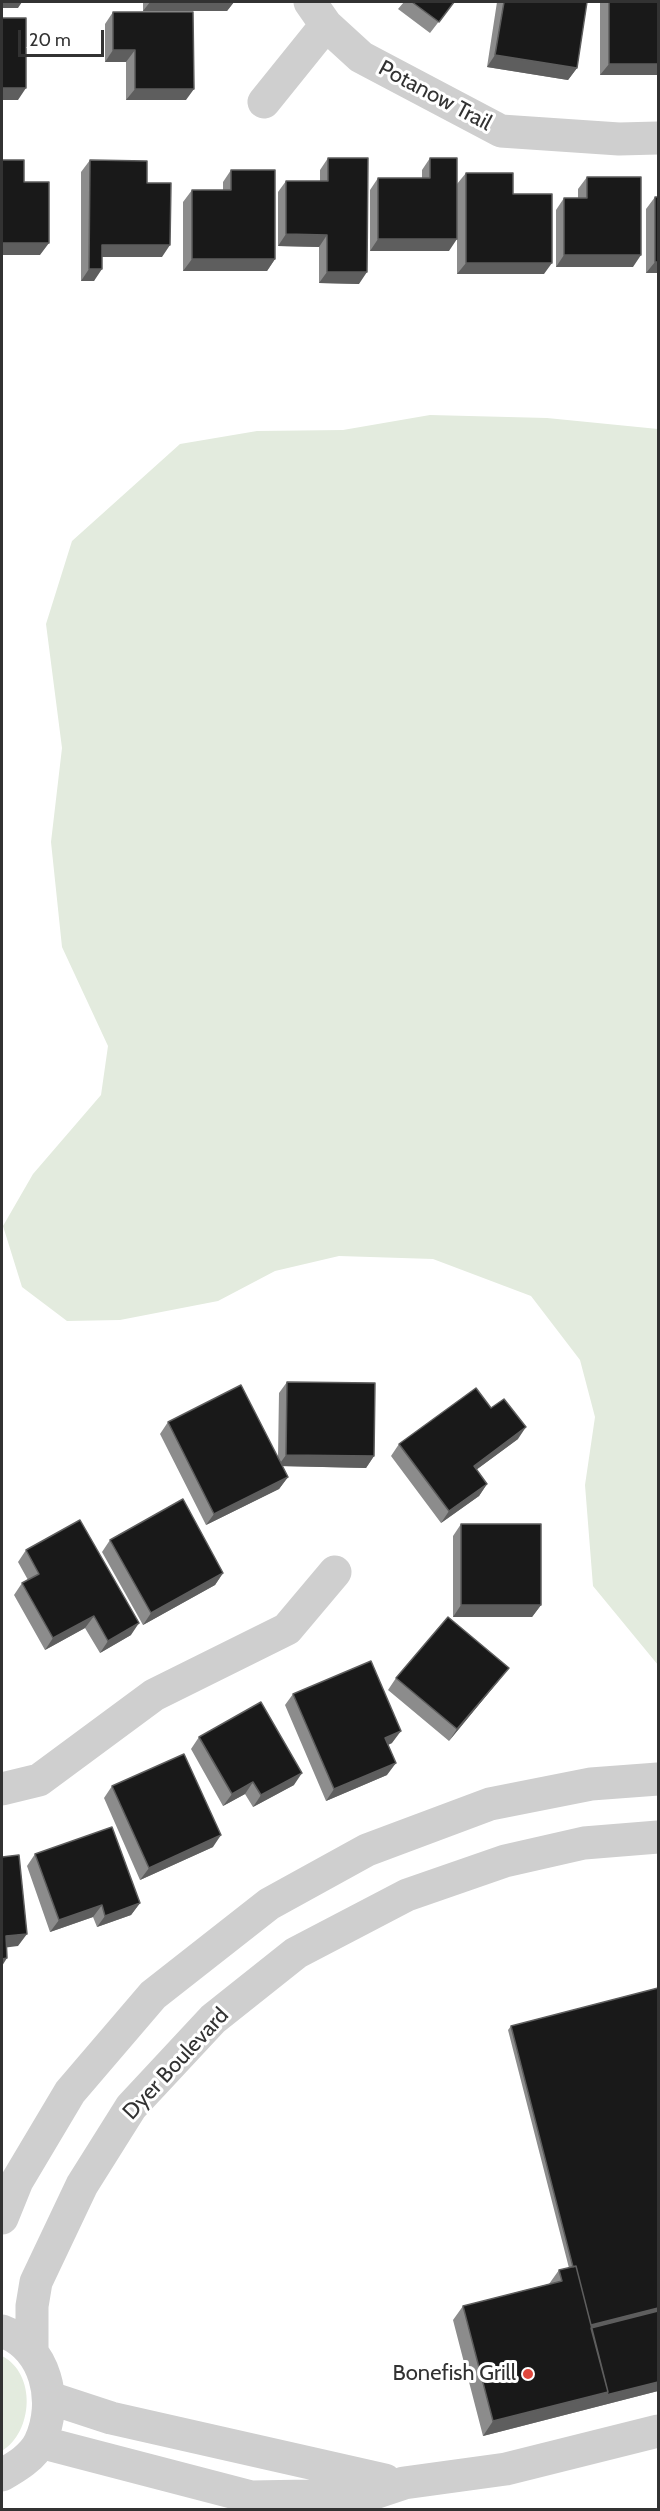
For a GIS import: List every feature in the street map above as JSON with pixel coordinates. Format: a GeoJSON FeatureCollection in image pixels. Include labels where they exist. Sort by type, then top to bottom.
{"type":"FeatureCollection","features":[{"type":"Feature","properties":{"kind":"street"},"geometry":{"type":"LineString","coordinates":[[264,102],[318,14]]}},
{"type":"Feature","properties":{"kind":"street","name":"Potanow Trail"},"geometry":{"type":"LineString","coordinates":[[318,14],[361,57],[501,131],[619,139],[658,138]]}},
{"type":"Feature","properties":{"kind":"street"},"geometry":{"type":"LineString","coordinates":[[2,1789],[39,1780],[154,1695],[287,1629],[335,1572]]}},
{"type":"Feature","properties":{"kind":"street"},"geometry":{"type":"LineString","coordinates":[[2,2218],[17,2181],[70,2092],[153,1995],[269,1904],[367,1850],[489,1804],[591,1784],[658,1779]]}},
{"type":"Feature","properties":{"kind":"street","name":"Dyer Boulevard"},"geometry":{"type":"LineString","coordinates":[[32,2352],[32,2306],[36,2282],[82,2185],[131,2108],[213,2019],[296,1953],[407,1895],[504,1861],[584,1844],[658,1837]]}},
{"type":"Feature","properties":{"kind":"street"},"geometry":{"type":"LineString","coordinates":[[2,2331],[11,2334],[32,2352],[45,2374],[50,2398],[40,2442],[21,2465],[2,2475]]}},
{"type":"Feature","properties":{"kind":"street"},"geometry":{"type":"LineString","coordinates":[[50,2398],[146,2426],[366,2478],[404,2483]]}},
{"type":"Feature","properties":{"kind":"street"},"geometry":{"type":"LineString","coordinates":[[40,2442],[251,2497],[368,2495],[404,2483],[506,2469],[658,2431]]}},
{"type":"Feature","properties":{"kind":"shaded area"},"geometry":{"type":"Polygon","coordinates":[[[430,415],[547,418],[658,429],[658,1665],[593,1586],[585,1485],[595,1417],[580,1360],[531,1296],[433,1259],[339,1256],[275,1271],[218,1301],[120,1320],[67,1321],[22,1287],[3,1226],[33,1174],[101,1095],[108,1046],[62,947],[51,842],[62,748],[46,624],[72,541],[180,444],[257,431],[343,430],[430,415]]]}},
{"type":"Feature","properties":{"kind":"shaded area"},"geometry":{"type":"Polygon","coordinates":[[[2,2356],[13,2364],[21,2376],[26,2389],[27,2403],[20,2431],[2,2451],[2,2356]]]}},
{"type":"Feature","properties":{"kind":"building"},"geometry":{"type":"Polygon","coordinates":[[[412,2],[454,2],[439,22],[412,2]]]}},
{"type":"Feature","properties":{"kind":"building"},"geometry":{"type":"Polygon","coordinates":[[[504,2],[587,2],[577,68],[495,55],[504,2]]]}},
{"type":"Feature","properties":{"kind":"building"},"geometry":{"type":"Polygon","coordinates":[[[609,2],[658,2],[658,64],[609,64],[609,2]]]}},
{"type":"Feature","properties":{"kind":"building"},"geometry":{"type":"Polygon","coordinates":[[[113,12],[193,12],[194,89],[135,89],[135,50],[113,50],[113,12]]]}},
{"type":"Feature","properties":{"kind":"building"},"geometry":{"type":"Polygon","coordinates":[[[2,18],[26,18],[26,88],[2,88],[2,18]]]}},
{"type":"Feature","properties":{"kind":"building"},"geometry":{"type":"Polygon","coordinates":[[[328,158],[368,158],[367,272],[327,272],[327,235],[286,234],[286,181],[328,181],[328,158]]]}},
{"type":"Feature","properties":{"kind":"building"},"geometry":{"type":"Polygon","coordinates":[[[430,158],[457,158],[457,239],[378,239],[378,178],[430,178],[430,158]]]}},
{"type":"Feature","properties":{"kind":"building"},"geometry":{"type":"Polygon","coordinates":[[[2,160],[24,160],[24,182],[49,182],[49,243],[2,243],[2,160]]]}},
{"type":"Feature","properties":{"kind":"building"},"geometry":{"type":"Polygon","coordinates":[[[90,160],[147,161],[147,183],[171,183],[170,245],[102,245],[102,269],[89,269],[90,160]]]}},
{"type":"Feature","properties":{"kind":"building"},"geometry":{"type":"Polygon","coordinates":[[[231,170],[275,170],[275,259],[192,259],[192,190],[231,190],[231,170]]]}},
{"type":"Feature","properties":{"kind":"building"},"geometry":{"type":"Polygon","coordinates":[[[466,173],[513,173],[513,194],[552,194],[552,263],[466,263],[466,173]]]}},
{"type":"Feature","properties":{"kind":"building"},"geometry":{"type":"Polygon","coordinates":[[[587,177],[641,177],[641,255],[564,255],[564,198],[587,198],[587,177]]]}},
{"type":"Feature","properties":{"kind":"building"},"geometry":{"type":"Polygon","coordinates":[[[655,197],[658,197],[658,262],[655,262],[655,197]]]}},
{"type":"Feature","properties":{"kind":"building"},"geometry":{"type":"Polygon","coordinates":[[[287,1382],[375,1383],[374,1456],[286,1455],[287,1382]]]}},
{"type":"Feature","properties":{"kind":"building"},"geometry":{"type":"Polygon","coordinates":[[[241,1385],[288,1477],[214,1514],[168,1422],[241,1385]]]}},
{"type":"Feature","properties":{"kind":"building"},"geometry":{"type":"Polygon","coordinates":[[[476,1388],[491,1408],[504,1399],[526,1427],[474,1466],[487,1484],[449,1511],[399,1444],[476,1388]]]}},
{"type":"Feature","properties":{"kind":"building"},"geometry":{"type":"Polygon","coordinates":[[[183,1499],[223,1573],[151,1613],[110,1540],[183,1499]]]}},
{"type":"Feature","properties":{"kind":"building"},"geometry":{"type":"Polygon","coordinates":[[[80,1520],[139,1623],[108,1641],[94,1616],[53,1638],[22,1583],[39,1574],[26,1550],[80,1520]]]}},
{"type":"Feature","properties":{"kind":"building"},"geometry":{"type":"Polygon","coordinates":[[[461,1524],[541,1524],[541,1605],[461,1605],[461,1524]]]}},
{"type":"Feature","properties":{"kind":"building"},"geometry":{"type":"Polygon","coordinates":[[[448,1617],[509,1668],[457,1729],[396,1678],[448,1617]]]}},
{"type":"Feature","properties":{"kind":"building"},"geometry":{"type":"Polygon","coordinates":[[[371,1661],[401,1731],[385,1738],[396,1763],[334,1789],[293,1694],[371,1661]]]}},
{"type":"Feature","properties":{"kind":"building"},"geometry":{"type":"Polygon","coordinates":[[[261,1702],[302,1773],[261,1795],[253,1782],[232,1794],[199,1737],[261,1702]]]}},
{"type":"Feature","properties":{"kind":"building"},"geometry":{"type":"Polygon","coordinates":[[[184,1754],[221,1835],[149,1868],[112,1786],[184,1754]]]}},
{"type":"Feature","properties":{"kind":"building"},"geometry":{"type":"Polygon","coordinates":[[[112,1827],[140,1903],[105,1916],[102,1905],[59,1920],[35,1854],[112,1827]]]}},
{"type":"Feature","properties":{"kind":"building"},"geometry":{"type":"Polygon","coordinates":[[[19,1855],[27,1934],[6,1936],[7,1958],[2,1959],[2,1857],[19,1855]]]}},
{"type":"Feature","properties":{"kind":"building"},"geometry":{"type":"Polygon","coordinates":[[[658,1988],[658,2308],[591,2325],[576,2266],[573,2267],[511,2026],[658,1988]]]}},
{"type":"Feature","properties":{"kind":"building","name":"Bonefish Grill"},"geometry":{"type":"Polygon","coordinates":[[[576,2266],[608,2392],[493,2421],[463,2306],[562,2281],[559,2270],[576,2266]]]}},
{"type":"Feature","properties":{"kind":"building"},"geometry":{"type":"Polygon","coordinates":[[[658,2311],[658,2382],[606,2395],[608,2392],[591,2328],[658,2311]]]}},
{"type":"Feature","properties":{"kind":"place","name":"Bonefish Grill"},"geometry":{"type":"Point","coordinates":[528,2374]}}]}
